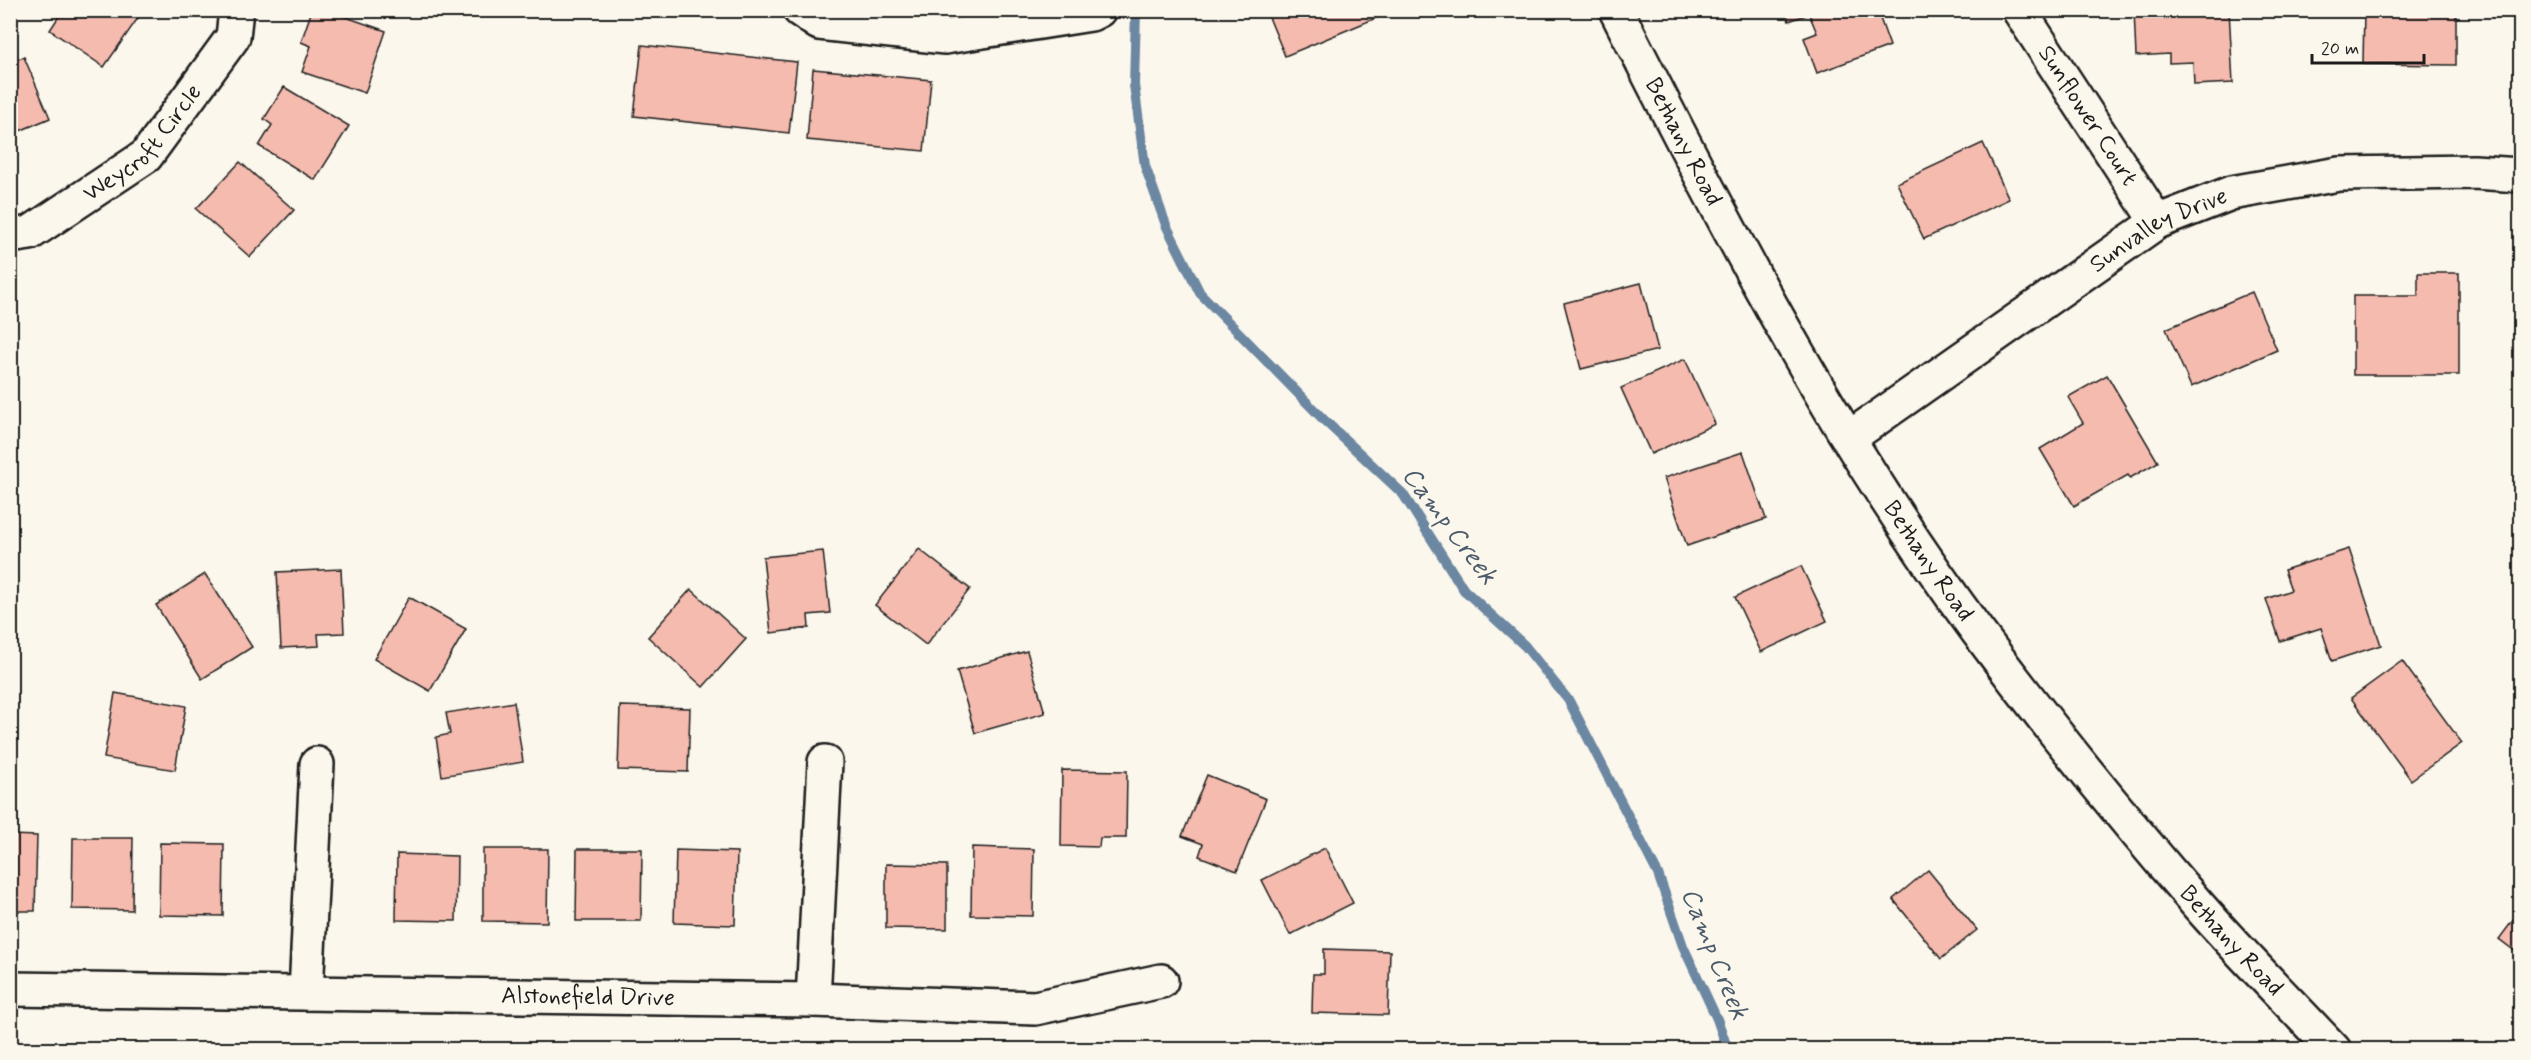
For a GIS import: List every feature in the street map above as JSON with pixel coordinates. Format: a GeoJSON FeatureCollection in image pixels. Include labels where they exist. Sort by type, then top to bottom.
{"type":"FeatureCollection","features":[{"type":"Feature","properties":{"kind":"street","name":"Weycroft Circle"},"geometry":{"type":"LineString","coordinates":[[10,236],[30,233],[146,156],[233,38],[236,10]]}},
{"type":"Feature","properties":{"kind":"street"},"geometry":{"type":"LineString","coordinates":[[800,10],[819,22],[945,37],[1091,15],[1100,10]]}},
{"type":"Feature","properties":{"kind":"street","name":"Bethany Road"},"geometry":{"type":"LineString","coordinates":[[1616,10],[1789,340],[1882,492],[1976,630],[2085,772],[2201,908],[2334,1050]]}},
{"type":"Feature","properties":{"kind":"street","name":"Sunflower Court"},"geometry":{"type":"LineString","coordinates":[[2019,10],[2157,222]]}},
{"type":"Feature","properties":{"kind":"street","name":"Sunvalley Drive"},"geometry":{"type":"LineString","coordinates":[[1849,438],[2157,222],[2231,193],[2339,174],[2474,172],[2520,175]]}},
{"type":"Feature","properties":{"kind":"street"},"geometry":{"type":"LineString","coordinates":[[813,1000],[825,762]]}},
{"type":"Feature","properties":{"kind":"street"},"geometry":{"type":"LineString","coordinates":[[306,993],[317,764]]}},
{"type":"Feature","properties":{"kind":"street","name":"Alstonefield Drive"},"geometry":{"type":"LineString","coordinates":[[10,989],[813,1000],[1035,1008],[1161,981]]}},
{"type":"Feature","properties":{"kind":"building"},"geometry":{"type":"Polygon","coordinates":[[[63,10],[128,10],[138,18],[104,67],[50,30],[63,10]]]}},
{"type":"Feature","properties":{"kind":"building"},"geometry":{"type":"Polygon","coordinates":[[[312,10],[326,10],[386,31],[365,93],[302,72],[311,46],[301,42],[312,10]]]}},
{"type":"Feature","properties":{"kind":"building"},"geometry":{"type":"Polygon","coordinates":[[[1266,10],[1395,10],[1285,56],[1266,10]]]}},
{"type":"Feature","properties":{"kind":"building"},"geometry":{"type":"Polygon","coordinates":[[[1785,10],[1877,10],[1890,46],[1817,73],[1804,38],[1817,33],[1809,14],[1789,21],[1785,10]]]}},
{"type":"Feature","properties":{"kind":"building"},"geometry":{"type":"Polygon","coordinates":[[[2134,10],[2229,10],[2233,83],[2194,85],[2193,62],[2169,63],[2169,54],[2136,56],[2134,10]]]}},
{"type":"Feature","properties":{"kind":"building"},"geometry":{"type":"Polygon","coordinates":[[[2364,10],[2456,10],[2456,65],[2363,64],[2364,10]]]}},
{"type":"Feature","properties":{"kind":"building"},"geometry":{"type":"Polygon","coordinates":[[[642,45],[797,62],[789,133],[634,116],[642,45]]]}},
{"type":"Feature","properties":{"kind":"building"},"geometry":{"type":"Polygon","coordinates":[[[24,57],[50,118],[10,135],[10,62],[24,57]]]}},
{"type":"Feature","properties":{"kind":"building"},"geometry":{"type":"Polygon","coordinates":[[[813,69],[931,80],[924,151],[807,140],[813,69]]]}},
{"type":"Feature","properties":{"kind":"building"},"geometry":{"type":"Polygon","coordinates":[[[284,87],[349,126],[315,180],[259,146],[272,125],[264,119],[284,87]]]}},
{"type":"Feature","properties":{"kind":"building"},"geometry":{"type":"Polygon","coordinates":[[[1983,143],[2009,199],[1924,239],[1897,183],[1983,143]]]}},
{"type":"Feature","properties":{"kind":"building"},"geometry":{"type":"Polygon","coordinates":[[[240,162],[294,210],[250,257],[196,209],[240,162]]]}},
{"type":"Feature","properties":{"kind":"building"},"geometry":{"type":"Polygon","coordinates":[[[2418,273],[2459,273],[2459,375],[2353,375],[2353,296],[2418,296],[2418,273]]]}},
{"type":"Feature","properties":{"kind":"building"},"geometry":{"type":"Polygon","coordinates":[[[1641,283],[1658,350],[1581,369],[1564,303],[1641,283]]]}},
{"type":"Feature","properties":{"kind":"building"},"geometry":{"type":"Polygon","coordinates":[[[2252,292],[2277,350],[2191,387],[2166,329],[2252,292]]]}},
{"type":"Feature","properties":{"kind":"building"},"geometry":{"type":"Polygon","coordinates":[[[1685,359],[1715,424],[1651,454],[1621,388],[1685,359]]]}},
{"type":"Feature","properties":{"kind":"building"},"geometry":{"type":"Polygon","coordinates":[[[2107,375],[2158,462],[2130,478],[2128,475],[2074,506],[2040,449],[2083,423],[2068,397],[2107,375]]]}},
{"type":"Feature","properties":{"kind":"building"},"geometry":{"type":"Polygon","coordinates":[[[1743,452],[1766,519],[1687,546],[1664,478],[1743,452]]]}},
{"type":"Feature","properties":{"kind":"building"},"geometry":{"type":"Polygon","coordinates":[[[919,549],[970,589],[926,645],[875,605],[919,549]]]}},
{"type":"Feature","properties":{"kind":"building"},"geometry":{"type":"Polygon","coordinates":[[[2349,549],[2381,645],[2332,661],[2321,628],[2280,641],[2266,599],[2291,590],[2284,570],[2349,549]]]}},
{"type":"Feature","properties":{"kind":"building"},"geometry":{"type":"Polygon","coordinates":[[[823,551],[830,613],[808,615],[809,628],[771,633],[763,557],[823,551]]]}},
{"type":"Feature","properties":{"kind":"building"},"geometry":{"type":"Polygon","coordinates":[[[1801,566],[1827,621],[1761,652],[1735,597],[1801,566]]]}},
{"type":"Feature","properties":{"kind":"building"},"geometry":{"type":"Polygon","coordinates":[[[341,569],[344,633],[318,634],[319,646],[281,648],[277,572],[341,569]]]}},
{"type":"Feature","properties":{"kind":"building"},"geometry":{"type":"Polygon","coordinates":[[[205,574],[252,647],[202,679],[156,605],[205,574]]]}},
{"type":"Feature","properties":{"kind":"building"},"geometry":{"type":"Polygon","coordinates":[[[691,589],[746,639],[703,687],[648,637],[691,589]]]}},
{"type":"Feature","properties":{"kind":"building"},"geometry":{"type":"Polygon","coordinates":[[[409,597],[466,629],[430,691],[374,659],[409,597]]]}},
{"type":"Feature","properties":{"kind":"building"},"geometry":{"type":"Polygon","coordinates":[[[1027,651],[1045,713],[975,733],[957,671],[1027,651]]]}},
{"type":"Feature","properties":{"kind":"building"},"geometry":{"type":"Polygon","coordinates":[[[2402,661],[2462,743],[2411,780],[2351,698],[2402,661]]]}},
{"type":"Feature","properties":{"kind":"building"},"geometry":{"type":"Polygon","coordinates":[[[115,693],[186,706],[175,770],[104,758],[115,693]]]}},
{"type":"Feature","properties":{"kind":"building"},"geometry":{"type":"Polygon","coordinates":[[[514,702],[523,762],[442,776],[436,737],[450,734],[446,713],[514,702]]]}},
{"type":"Feature","properties":{"kind":"building"},"geometry":{"type":"Polygon","coordinates":[[[620,706],[690,708],[688,772],[618,770],[620,706]]]}},
{"type":"Feature","properties":{"kind":"building"},"geometry":{"type":"Polygon","coordinates":[[[1062,770],[1127,771],[1126,838],[1100,838],[1099,847],[1061,846],[1062,770]]]}},
{"type":"Feature","properties":{"kind":"building"},"geometry":{"type":"Polygon","coordinates":[[[1207,775],[1266,799],[1237,871],[1199,856],[1203,844],[1182,836],[1207,775]]]}},
{"type":"Feature","properties":{"kind":"building"},"geometry":{"type":"Polygon","coordinates":[[[10,835],[37,836],[35,911],[10,911],[10,835]]]}},
{"type":"Feature","properties":{"kind":"building"},"geometry":{"type":"Polygon","coordinates":[[[73,838],[133,838],[132,910],[72,909],[73,838]]]}},
{"type":"Feature","properties":{"kind":"building"},"geometry":{"type":"Polygon","coordinates":[[[160,843],[224,844],[223,916],[159,915],[160,843]]]}},
{"type":"Feature","properties":{"kind":"building"},"geometry":{"type":"Polygon","coordinates":[[[972,847],[1034,849],[1033,916],[971,915],[972,847]]]}},
{"type":"Feature","properties":{"kind":"building"},"geometry":{"type":"Polygon","coordinates":[[[1325,848],[1353,903],[1290,935],[1262,880],[1325,848]]]}},
{"type":"Feature","properties":{"kind":"building"},"geometry":{"type":"Polygon","coordinates":[[[483,849],[548,849],[547,922],[483,921],[483,849]]]}},
{"type":"Feature","properties":{"kind":"building"},"geometry":{"type":"Polygon","coordinates":[[[577,849],[642,849],[641,921],[576,921],[577,849]]]}},
{"type":"Feature","properties":{"kind":"building"},"geometry":{"type":"Polygon","coordinates":[[[676,850],[737,852],[735,925],[674,923],[676,850]]]}},
{"type":"Feature","properties":{"kind":"building"},"geometry":{"type":"Polygon","coordinates":[[[397,854],[457,856],[456,921],[396,920],[397,854]]]}},
{"type":"Feature","properties":{"kind":"building"},"geometry":{"type":"Polygon","coordinates":[[[886,864],[947,865],[947,929],[886,928],[886,864]]]}},
{"type":"Feature","properties":{"kind":"building"},"geometry":{"type":"Polygon","coordinates":[[[1928,870],[1977,930],[1941,959],[1893,899],[1928,870]]]}},
{"type":"Feature","properties":{"kind":"building"},"geometry":{"type":"Polygon","coordinates":[[[2520,911],[2520,955],[2499,939],[2520,911]]]}},
{"type":"Feature","properties":{"kind":"building"},"geometry":{"type":"Polygon","coordinates":[[[1324,949],[1390,951],[1388,1015],[1312,1013],[1313,974],[1324,974],[1324,949]]]}},
{"type":"Feature","properties":{"kind":"waterway","name":"Camp Creek"},"geometry":{"type":"LineString","coordinates":[[1136,10],[1134,85],[1145,166],[1166,225],[1200,293],[1324,420],[1403,494],[1464,590],[1525,646],[1569,701],[1658,874],[1683,946],[1717,1019],[1728,1050]]}}]}
